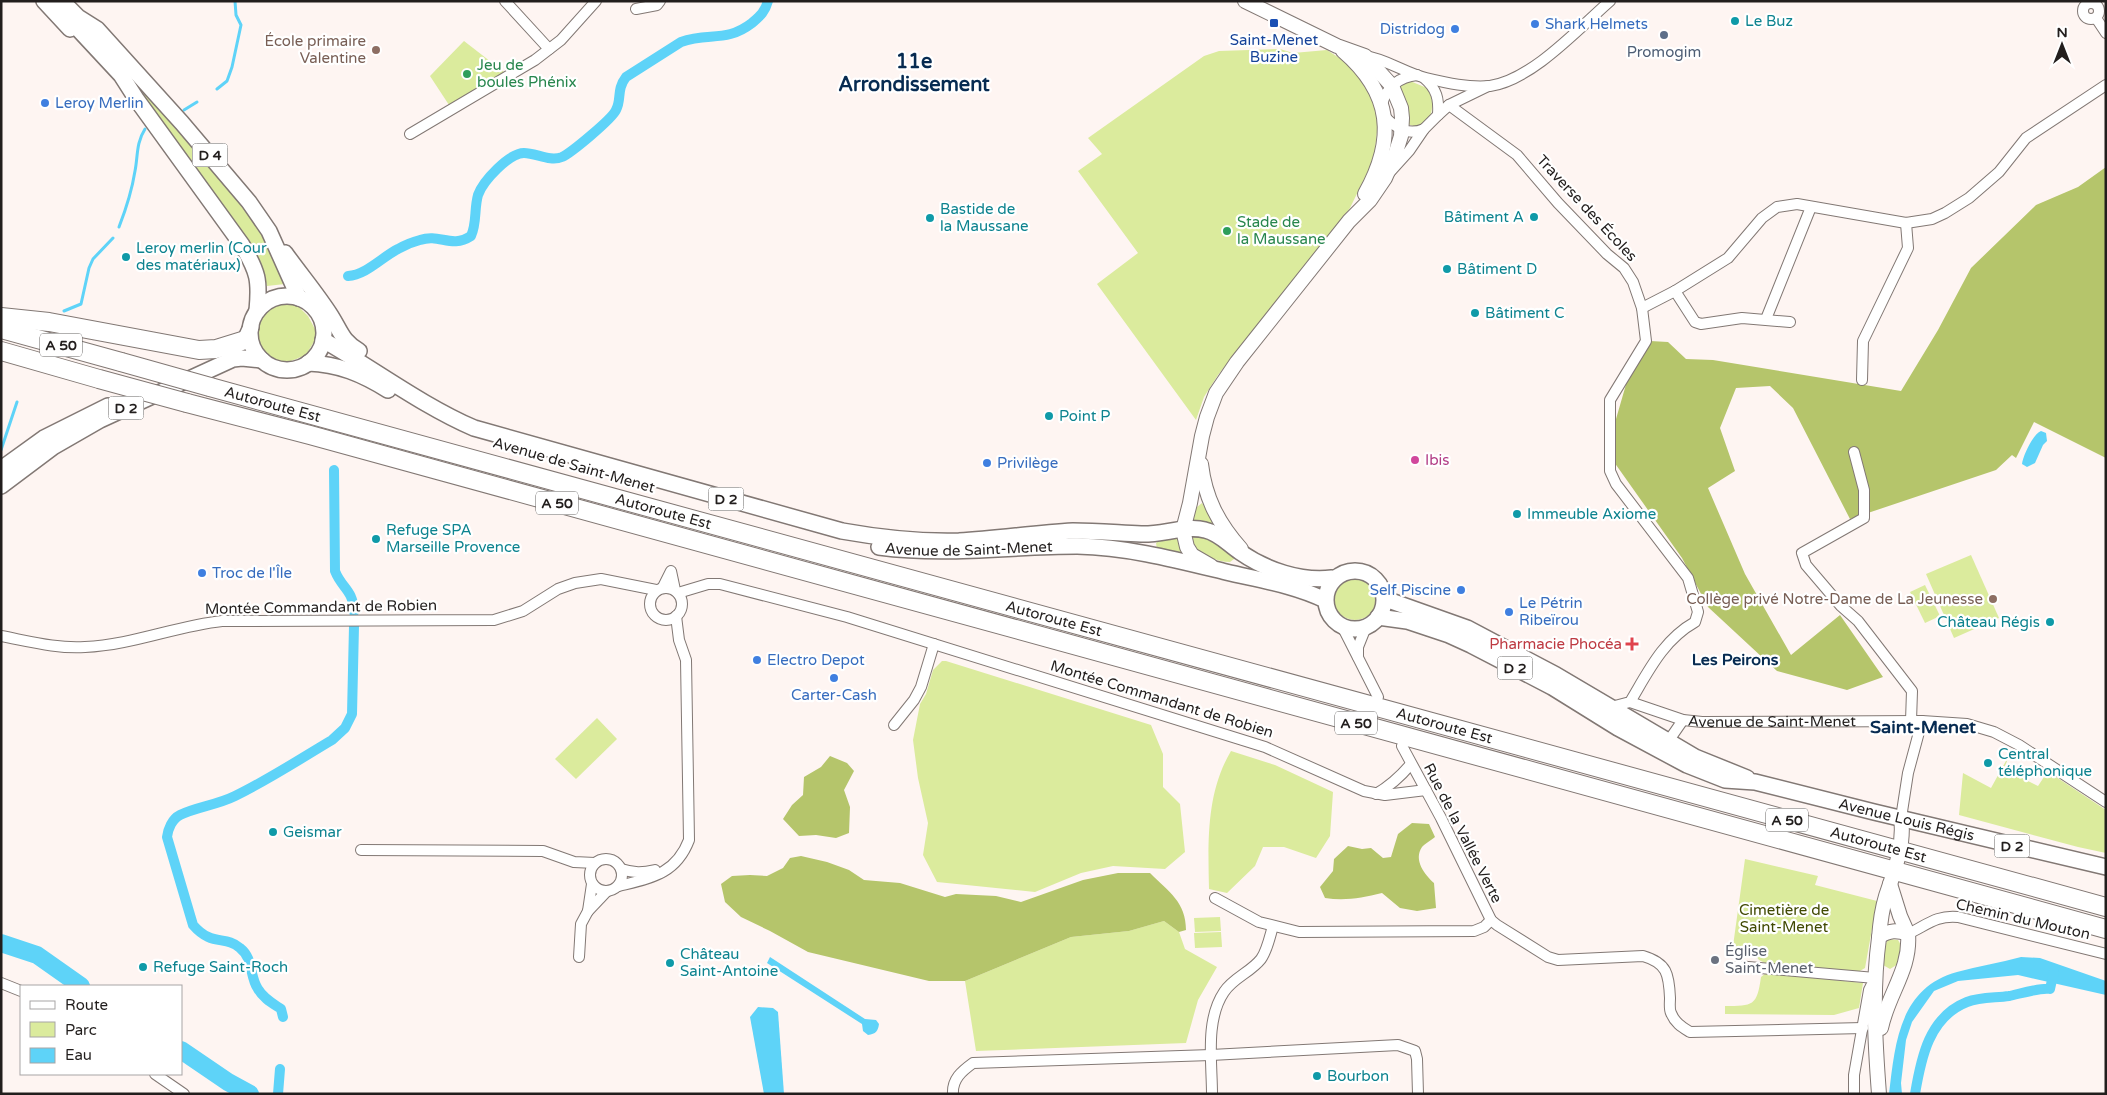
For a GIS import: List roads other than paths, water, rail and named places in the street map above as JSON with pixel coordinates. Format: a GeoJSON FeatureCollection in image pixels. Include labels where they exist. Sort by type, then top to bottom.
{"type":"FeatureCollection","features":[{"type":"Feature","properties":{"kind":"highway"},"geometry":{"type":"LineString","coordinates":[[1,318],[48,322],[199,350],[216,349],[248,333]]}},
{"type":"Feature","properties":{"kind":"highway","name":"Autoroute Est"},"geometry":{"type":"LineString","coordinates":[[1,329],[2106,907]]}},
{"type":"Feature","properties":{"kind":"highway","name":"Autoroute Est"},"geometry":{"type":"LineString","coordinates":[[1,351],[187,404],[310,435],[2106,929]]}},
{"type":"Feature","properties":{"kind":"highway"},"geometry":{"type":"LineString","coordinates":[[1,356],[99,379]]}},
{"type":"Feature","properties":{"kind":"main road","name":"D 4"},"geometry":{"type":"LineString","coordinates":[[44,1],[137,100]]}},
{"type":"Feature","properties":{"kind":"main road","name":"D 4"},"geometry":{"type":"LineString","coordinates":[[52,1],[121,75],[137,100],[225,220],[255,267],[259,287],[257,311]]}},
{"type":"Feature","properties":{"kind":"main road","name":"D 4"},"geometry":{"type":"LineString","coordinates":[[62,1],[78,17],[96,29]]}},
{"type":"Feature","properties":{"kind":"main road","name":"D 4"},"geometry":{"type":"LineString","coordinates":[[71,1],[182,123],[249,202],[269,231],[299,298]]}},
{"type":"Feature","properties":{"kind":"main road"},"geometry":{"type":"LineString","coordinates":[[1221,570],[1206,564],[1192,555],[1187,547],[1183,530],[1207,417],[1216,394],[1225,379],[1351,218],[1370,200],[1385,178],[1395,156],[1402,130],[1401,108],[1392,86],[1365,56],[1337,46],[1244,1]]}},
{"type":"Feature","properties":{"kind":"main road"},"geometry":{"type":"LineString","coordinates":[[1337,46],[1360,66],[1369,80],[1383,110],[1386,138],[1378,166],[1351,218]]}},
{"type":"Feature","properties":{"kind":"main road"},"geometry":{"type":"LineString","coordinates":[[269,231],[331,316],[342,338],[408,392]]}},
{"type":"Feature","properties":{"kind":"main road"},"geometry":{"type":"LineString","coordinates":[[286,296],[299,298],[307,301],[319,314],[323,327],[323,340],[317,354],[308,363],[299,368],[286,370],[273,367],[262,360],[255,351],[248,333],[257,311],[263,303],[274,298],[286,296]]}},
{"type":"Feature","properties":{"kind":"main road","name":"D 2"},"geometry":{"type":"LineString","coordinates":[[1,469],[44,438],[84,416],[222,355],[248,333]]}},
{"type":"Feature","properties":{"kind":"main road","name":"Avenue de Saint-Menet"},"geometry":{"type":"LineString","coordinates":[[323,340],[366,364],[451,418],[498,436],[842,531],[916,541],[959,541],[1073,531],[1156,534]]}},
{"type":"Feature","properties":{"kind":"main road","name":"D 2"},"geometry":{"type":"LineString","coordinates":[[1,486],[53,447],[100,420],[233,359],[262,360]]}},
{"type":"Feature","properties":{"kind":"main road","name":"Avenue de Saint-Menet"},"geometry":{"type":"LineString","coordinates":[[308,363],[346,368],[363,376],[431,417],[477,438],[866,545],[901,550],[947,552],[1077,546],[1136,551],[1290,587],[1325,600]]}},
{"type":"Feature","properties":{"kind":"main road"},"geometry":{"type":"LineString","coordinates":[[1200,451],[1203,482],[1215,514],[1252,560]]}},
{"type":"Feature","properties":{"kind":"main road"},"geometry":{"type":"LineString","coordinates":[[1156,534],[1176,522],[1190,503]]}},
{"type":"Feature","properties":{"kind":"main road","name":"D 2"},"geometry":{"type":"LineString","coordinates":[[1156,534],[1193,528],[1206,530],[1220,536],[1260,565],[1308,579],[1332,578]]}},
{"type":"Feature","properties":{"kind":"main road"},"geometry":{"type":"LineString","coordinates":[[1354,570],[1366,572],[1379,583],[1384,595],[1384,607],[1378,617],[1366,627],[1350,629],[1333,620],[1327,611],[1325,600],[1332,578],[1354,570]]}},
{"type":"Feature","properties":{"kind":"main road","name":"D 2"},"geometry":{"type":"LineString","coordinates":[[1384,595],[1391,601],[1467,628],[1556,675],[1668,742]]}},
{"type":"Feature","properties":{"kind":"main road","name":"D 2"},"geometry":{"type":"LineString","coordinates":[[1378,617],[1422,625],[1471,645],[1552,687],[1643,741]]}},
{"type":"Feature","properties":{"kind":"main road","name":"Avenue Louis Régis"},"geometry":{"type":"LineString","coordinates":[[1643,741],[1686,765],[1725,780],[1755,782],[2106,869]]}},
{"type":"Feature","properties":{"kind":"main road","name":"Avenue Louis Régis"},"geometry":{"type":"LineString","coordinates":[[1668,742],[1695,757],[1736,772],[1755,782]]}},
{"type":"Feature","properties":{"kind":"main road"},"geometry":{"type":"LineString","coordinates":[[1879,1094],[1875,978],[1886,898],[1901,842],[1901,818]]}},
{"type":"Feature","properties":{"kind":"main road"},"geometry":{"type":"LineString","coordinates":[[1877,1048],[1885,1010],[1908,955],[1908,934],[1900,916],[1891,882]]}},
{"type":"Feature","properties":{"kind":"main road"},"geometry":{"type":"LineString","coordinates":[[1879,938],[1885,933],[1892,931],[1908,934]]}},
{"type":"Feature","properties":{"kind":"main road"},"geometry":{"type":"LineString","coordinates":[[1875,978],[1888,978],[1902,973]]}},
{"type":"Feature","properties":{"kind":"street"},"geometry":{"type":"LineString","coordinates":[[505,1],[549,49]]}},
{"type":"Feature","properties":{"kind":"street"},"geometry":{"type":"LineString","coordinates":[[410,134],[529,64],[549,49],[596,1]]}},
{"type":"Feature","properties":{"kind":"street"},"geometry":{"type":"LineString","coordinates":[[636,9],[657,4],[660,1]]}},
{"type":"Feature","properties":{"kind":"street"},"geometry":{"type":"LineString","coordinates":[[1385,178],[1409,151],[1424,129],[1449,105],[1490,86],[1516,78],[1537,64],[1610,1]]}},
{"type":"Feature","properties":{"kind":"street"},"geometry":{"type":"LineString","coordinates":[[2086,3],[2102,4],[2096,18],[2092,19],[2085,15],[2083,11],[2086,3]]}},
{"type":"Feature","properties":{"kind":"street"},"geometry":{"type":"LineString","coordinates":[[2096,18],[2106,33]]}},
{"type":"Feature","properties":{"kind":"street"},"geometry":{"type":"LineString","coordinates":[[1365,56],[1420,76],[1453,84],[1490,86]]}},
{"type":"Feature","properties":{"kind":"street"},"geometry":{"type":"LineString","coordinates":[[1424,129],[1415,132],[1402,130],[1383,110],[1392,86],[1404,77],[1420,76],[1437,93],[1439,103],[1438,115]]}},
{"type":"Feature","properties":{"kind":"street"},"geometry":{"type":"LineString","coordinates":[[1642,308],[1675,291],[1728,258],[1762,218],[1777,207],[1797,204],[1906,224],[1932,219],[1969,198],[1998,172],[2026,138],[2106,85]]}},
{"type":"Feature","properties":{"kind":"street","name":"Traverse des Écoles"},"geometry":{"type":"LineString","coordinates":[[1449,105],[1517,155],[1558,203],[1607,254],[1624,268],[1633,282],[1642,308],[1646,341],[1610,400],[1610,471],[1616,484],[1688,578],[1698,612],[1695,622],[1680,630],[1667,644],[1630,702]]}},
{"type":"Feature","properties":{"kind":"street"},"geometry":{"type":"LineString","coordinates":[[1766,319],[1811,207]]}},
{"type":"Feature","properties":{"kind":"street"},"geometry":{"type":"LineString","coordinates":[[1862,380],[1863,342],[1908,248],[1906,224]]}},
{"type":"Feature","properties":{"kind":"street"},"geometry":{"type":"LineString","coordinates":[[1675,291],[1695,322],[1701,324],[1742,318],[1790,322]]}},
{"type":"Feature","properties":{"kind":"street"},"geometry":{"type":"LineString","coordinates":[[1854,452],[1864,490],[1864,518],[1802,553],[1806,565],[1837,601],[1858,621],[1912,691],[1916,721],[1901,818]]}},
{"type":"Feature","properties":{"kind":"street"},"geometry":{"type":"LineString","coordinates":[[574,862],[598,890],[606,892],[619,886],[658,876],[678,860],[687,845],[690,833],[686,660],[671,618],[657,617],[649,606],[671,567],[678,595]]}},
{"type":"Feature","properties":{"kind":"street","name":"Montée Commandant de Robien"},"geometry":{"type":"LineString","coordinates":[[1,636],[59,646],[84,648],[112,644],[222,620],[494,620],[523,611],[558,589],[575,583],[601,580],[678,595],[701,586],[720,584],[846,617],[1265,746],[1364,792],[1385,795],[1426,790]]}},
{"type":"Feature","properties":{"kind":"street","name":"Montée Commandant de Robien"},"geometry":{"type":"LineString","coordinates":[[671,618],[680,612],[678,595]]}},
{"type":"Feature","properties":{"kind":"street"},"geometry":{"type":"LineString","coordinates":[[1342,626],[1378,697]]}},
{"type":"Feature","properties":{"kind":"street"},"geometry":{"type":"LineString","coordinates":[[1358,658],[1358,647],[1366,627]]}},
{"type":"Feature","properties":{"kind":"street"},"geometry":{"type":"LineString","coordinates":[[894,725],[914,700],[921,687],[934,644]]}},
{"type":"Feature","properties":{"kind":"street"},"geometry":{"type":"LineString","coordinates":[[1611,707],[1630,702],[1683,720]]}},
{"type":"Feature","properties":{"kind":"street","name":"Avenue de Saint-Menet"},"geometry":{"type":"LineString","coordinates":[[1668,742],[1683,720],[1702,722],[1916,721],[1967,724],[1994,732],[2041,758],[2106,802]]}},
{"type":"Feature","properties":{"kind":"street"},"geometry":{"type":"LineString","coordinates":[[1643,741],[1661,747],[1666,746],[1668,742]]}},
{"type":"Feature","properties":{"kind":"street","name":"Rue de la Vallée Verte"},"geometry":{"type":"LineString","coordinates":[[1402,746],[1491,920],[1548,958],[1558,960],[1643,956],[1654,959],[1662,965],[1668,976],[1670,1011],[1680,1026],[1690,1032],[1863,1028]]}},
{"type":"Feature","properties":{"kind":"street"},"geometry":{"type":"LineString","coordinates":[[1376,794],[1401,776],[1411,764]]}},
{"type":"Feature","properties":{"kind":"street"},"geometry":{"type":"LineString","coordinates":[[621,869],[633,873],[656,870],[666,863],[679,848],[689,822]]}},
{"type":"Feature","properties":{"kind":"street"},"geometry":{"type":"LineString","coordinates":[[360,850],[543,851],[574,862],[595,863]]}},
{"type":"Feature","properties":{"kind":"street"},"geometry":{"type":"LineString","coordinates":[[588,911],[591,881],[590,869],[595,863],[600,860],[610,859],[619,864],[623,878],[619,886]]}},
{"type":"Feature","properties":{"kind":"street"},"geometry":{"type":"LineString","coordinates":[[579,957],[581,924],[588,911],[606,892]]}},
{"type":"Feature","properties":{"kind":"street"},"geometry":{"type":"LineString","coordinates":[[1216,898],[1259,922],[1298,932],[1474,931],[1484,928],[1491,920]]}},
{"type":"Feature","properties":{"kind":"street","name":"Chemin du Mouton"},"geometry":{"type":"LineString","coordinates":[[1908,934],[1934,919],[1946,916],[1958,917],[2106,954]]}},
{"type":"Feature","properties":{"kind":"street"},"geometry":{"type":"LineString","coordinates":[[1212,1094],[1212,1033],[1217,1004],[1224,991],[1262,958],[1273,926]]}},
{"type":"Feature","properties":{"kind":"street"},"geometry":{"type":"LineString","coordinates":[[1737,966],[1875,978],[1869,990],[1854,1075],[1854,1094]]}},
{"type":"Feature","properties":{"kind":"street"},"geometry":{"type":"LineString","coordinates":[[1,983],[20,991]]}},
{"type":"Feature","properties":{"kind":"street"},"geometry":{"type":"LineString","coordinates":[[953,1094],[953,1086],[960,1072],[973,1064],[1211,1055],[1398,1045],[1415,1051],[1418,1094]]}},
{"type":"Feature","properties":{"kind":"street"},"geometry":{"type":"LineString","coordinates":[[156,1075],[184,1094]]}},
{"type":"Feature","properties":{"kind":"water"},"geometry":{"type":"Polygon","coordinates":[[[2041,431],[2046,433],[2047,441],[2043,445],[2035,463],[2027,467],[2022,464],[2024,456],[2032,441],[2041,431]]]}},
{"type":"Feature","properties":{"kind":"water"},"geometry":{"type":"Polygon","coordinates":[[[770,957],[865,1019],[876,1020],[879,1024],[875,1033],[868,1035],[863,1031],[862,1024],[767,963],[770,957]]]}},
{"type":"Feature","properties":{"kind":"water"},"geometry":{"type":"Polygon","coordinates":[[[2021,957],[2040,958],[2106,981],[2106,995],[2018,975],[1958,981],[1934,991],[1912,1022],[1906,1040],[1901,1083],[1902,1094],[1889,1094],[1898,1038],[1912,1004],[1923,991],[1938,980],[1957,972],[2021,957]]]}},
{"type":"Feature","properties":{"kind":"water"},"geometry":{"type":"Polygon","coordinates":[[[758,1007],[773,1008],[778,1012],[784,1094],[764,1094],[750,1017],[758,1007]]]}},
{"type":"Feature","properties":{"kind":"waterway"},"geometry":{"type":"LineString","coordinates":[[217,89],[227,81],[241,25],[236,15],[235,1]]}},
{"type":"Feature","properties":{"kind":"waterway"},"geometry":{"type":"LineString","coordinates":[[348,276],[361,272],[392,252],[414,242],[427,238],[457,241],[471,236],[478,195],[485,183],[504,163],[518,154],[524,153],[548,158],[562,157],[567,154],[613,114],[618,106],[621,86],[626,77],[681,42],[725,35],[743,29],[760,16],[768,1]]}},
{"type":"Feature","properties":{"kind":"waterway"},"geometry":{"type":"LineString","coordinates":[[184,110],[197,102]]}},
{"type":"Feature","properties":{"kind":"waterway"},"geometry":{"type":"LineString","coordinates":[[119,227],[130,192],[139,144],[145,129]]}},
{"type":"Feature","properties":{"kind":"waterway"},"geometry":{"type":"LineString","coordinates":[[64,311],[81,304],[89,268],[93,259],[113,238]]}},
{"type":"Feature","properties":{"kind":"waterway"},"geometry":{"type":"LineString","coordinates":[[1,450],[17,402]]}},
{"type":"Feature","properties":{"kind":"waterway"},"geometry":{"type":"LineString","coordinates":[[334,470],[335,571],[352,598],[354,612]]}},
{"type":"Feature","properties":{"kind":"waterway"},"geometry":{"type":"LineString","coordinates":[[283,1017],[281,1009],[265,998],[258,989],[244,952],[234,944],[206,936],[193,925],[167,837],[169,828],[180,815],[228,799],[247,790],[332,740],[345,728],[352,714],[354,626]]}},
{"type":"Feature","properties":{"kind":"waterway"},"geometry":{"type":"LineString","coordinates":[[1,943],[37,955],[80,985]]}},
{"type":"Feature","properties":{"kind":"waterway"},"geometry":{"type":"LineString","coordinates":[[1915,1094],[1920,1067],[1929,1040],[1935,1028],[1954,1009],[1972,1000],[2050,989],[2054,971]]}},
{"type":"Feature","properties":{"kind":"waterway"},"geometry":{"type":"LineString","coordinates":[[182,1051],[228,1082],[250,1094]]}},
{"type":"Feature","properties":{"kind":"waterway"},"geometry":{"type":"LineString","coordinates":[[278,1094],[280,1069]]}},
{"type":"Feature","properties":{"kind":"place","name":"Le Buz"},"geometry":{"type":"Point","coordinates":[1735,21]}},
{"type":"Feature","properties":{"kind":"place","name":"Saint-Menet Buzine"},"geometry":{"type":"Point","coordinates":[1274,23]}},
{"type":"Feature","properties":{"kind":"place","name":"Shark Helmets"},"geometry":{"type":"Point","coordinates":[1535,24]}},
{"type":"Feature","properties":{"kind":"place","name":"Distridog"},"geometry":{"type":"Point","coordinates":[1455,29]}},
{"type":"Feature","properties":{"kind":"place","name":"Promogim"},"geometry":{"type":"Point","coordinates":[1664,35]}},
{"type":"Feature","properties":{"kind":"place","name":"École primaire Valentine"},"geometry":{"type":"Point","coordinates":[376,50]}},
{"type":"Feature","properties":{"kind":"place","name":"Jeu de boules Phénix"},"geometry":{"type":"Point","coordinates":[467,74]}},
{"type":"Feature","properties":{"kind":"place","name":"Leroy Merlin"},"geometry":{"type":"Point","coordinates":[45,103]}},
{"type":"Feature","properties":{"kind":"place","name":"Bâtiment A"},"geometry":{"type":"Point","coordinates":[1534,217]}},
{"type":"Feature","properties":{"kind":"place","name":"Bastide de la Maussane"},"geometry":{"type":"Point","coordinates":[930,218]}},
{"type":"Feature","properties":{"kind":"place","name":"Stade de la Maussane"},"geometry":{"type":"Point","coordinates":[1227,231]}},
{"type":"Feature","properties":{"kind":"place","name":"Leroy merlin (Cour des matériaux)"},"geometry":{"type":"Point","coordinates":[126,257]}},
{"type":"Feature","properties":{"kind":"place","name":"Bâtiment D"},"geometry":{"type":"Point","coordinates":[1447,269]}},
{"type":"Feature","properties":{"kind":"place","name":"Bâtiment C"},"geometry":{"type":"Point","coordinates":[1475,313]}},
{"type":"Feature","properties":{"kind":"place","name":"Point P"},"geometry":{"type":"Point","coordinates":[1049,416]}},
{"type":"Feature","properties":{"kind":"place","name":"Ibis"},"geometry":{"type":"Point","coordinates":[1415,460]}},
{"type":"Feature","properties":{"kind":"place","name":"Privilège"},"geometry":{"type":"Point","coordinates":[987,463]}},
{"type":"Feature","properties":{"kind":"place","name":"Immeuble Axiome"},"geometry":{"type":"Point","coordinates":[1517,514]}},
{"type":"Feature","properties":{"kind":"place","name":"Refuge SPA Marseille Provence"},"geometry":{"type":"Point","coordinates":[376,539]}},
{"type":"Feature","properties":{"kind":"place","name":"Troc de l'Île"},"geometry":{"type":"Point","coordinates":[202,573]}},
{"type":"Feature","properties":{"kind":"place","name":"Self Piscine"},"geometry":{"type":"Point","coordinates":[1461,590]}},
{"type":"Feature","properties":{"kind":"place","name":"Collège privé Notre-Dame de La Jeunesse"},"geometry":{"type":"Point","coordinates":[1993,599]}},
{"type":"Feature","properties":{"kind":"place","name":"Le Pétrin Ribeïrou"},"geometry":{"type":"Point","coordinates":[1509,612]}},
{"type":"Feature","properties":{"kind":"place","name":"Château Régis"},"geometry":{"type":"Point","coordinates":[2050,622]}},
{"type":"Feature","properties":{"kind":"place","name":"Pharmacie Phocéa"},"geometry":{"type":"Point","coordinates":[1632,644]}},
{"type":"Feature","properties":{"kind":"place","name":"Electro Depot"},"geometry":{"type":"Point","coordinates":[757,660]}},
{"type":"Feature","properties":{"kind":"place","name":"Carter-Cash"},"geometry":{"type":"Point","coordinates":[834,678]}},
{"type":"Feature","properties":{"kind":"place","name":"Central téléphonique"},"geometry":{"type":"Point","coordinates":[1988,763]}},
{"type":"Feature","properties":{"kind":"place","name":"Geismar"},"geometry":{"type":"Point","coordinates":[273,832]}},
{"type":"Feature","properties":{"kind":"place","name":"Église Saint-Menet"},"geometry":{"type":"Point","coordinates":[1715,960]}},
{"type":"Feature","properties":{"kind":"place","name":"Château Saint-Antoine"},"geometry":{"type":"Point","coordinates":[670,963]}},
{"type":"Feature","properties":{"kind":"place","name":"Refuge Saint-Roch"},"geometry":{"type":"Point","coordinates":[143,967]}},
{"type":"Feature","properties":{"kind":"place","name":"Bourbon"},"geometry":{"type":"Point","coordinates":[1317,1076]}},
{"type":"Feature","properties":{"kind":"district","name":"11e Arrondissement"},"geometry":{"type":"Point","coordinates":[914,74]}},
{"type":"Feature","properties":{"kind":"district","name":"Les Peirons"},"geometry":{"type":"Point","coordinates":[1735,660]}},
{"type":"Feature","properties":{"kind":"district","name":"Saint-Menet"},"geometry":{"type":"Point","coordinates":[1923,727]}},
{"type":"Feature","properties":{"kind":"park label","name":"Cimetière de Saint-Menet"},"geometry":{"type":"Point","coordinates":[1784,918]}}]}
